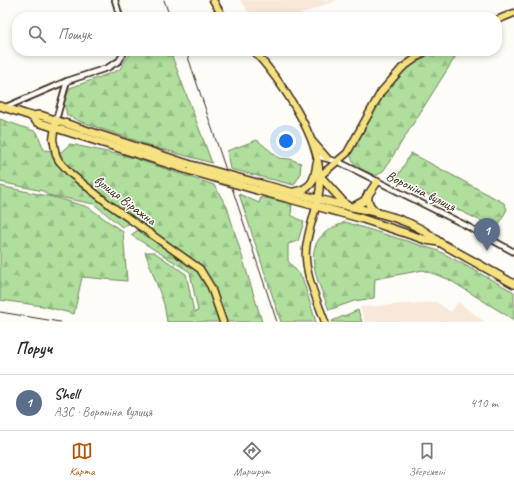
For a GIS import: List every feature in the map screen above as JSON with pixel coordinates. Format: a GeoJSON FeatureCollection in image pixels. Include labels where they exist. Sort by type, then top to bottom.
{"type":"FeatureCollection","features":[{"type":"Feature","properties":{"kind":"highway"},"geometry":{"type":"LineString","coordinates":[[2,107],[31,116],[37,122],[55,124],[189,167],[318,202],[350,207],[414,225],[429,232],[439,242],[514,284]]}},
{"type":"Feature","properties":{"kind":"highway"},"geometry":{"type":"LineString","coordinates":[[294,192],[309,187],[314,181],[317,160]]}},
{"type":"Feature","properties":{"kind":"highway"},"geometry":{"type":"LineString","coordinates":[[320,176],[350,207]]}},
{"type":"Feature","properties":{"kind":"highway"},"geometry":{"type":"LineString","coordinates":[[350,207],[360,205],[377,182]]}},
{"type":"Feature","properties":{"kind":"highway"},"geometry":{"type":"LineString","coordinates":[[257,186],[294,192],[426,240],[439,242]]}},
{"type":"Feature","properties":{"kind":"highway"},"geometry":{"type":"LineString","coordinates":[[368,194],[370,206],[383,216]]}},
{"type":"Feature","properties":{"kind":"main road"},"geometry":{"type":"LineString","coordinates":[[213,0],[220,12]]}},
{"type":"Feature","properties":{"kind":"main road"},"geometry":{"type":"LineString","coordinates":[[502,18],[514,13]]}},
{"type":"Feature","properties":{"kind":"main road"},"geometry":{"type":"LineString","coordinates":[[258,56],[291,98],[309,136],[317,160],[320,176],[318,202],[306,248],[306,267],[325,322]]}},
{"type":"Feature","properties":{"kind":"main road"},"geometry":{"type":"LineString","coordinates":[[320,176],[332,165],[339,162],[347,153],[381,92],[402,68],[419,56]]}},
{"type":"Feature","properties":{"kind":"main road","name":"вулиця Віражна"},"geometry":{"type":"LineString","coordinates":[[55,124],[53,139],[56,155],[71,174],[110,205],[200,269],[211,288],[223,322]]}},
{"type":"Feature","properties":{"kind":"main road"},"geometry":{"type":"LineString","coordinates":[[309,136],[327,158]]}},
{"type":"Feature","properties":{"kind":"street"},"geometry":{"type":"LineString","coordinates":[[115,0],[119,12]]}},
{"type":"Feature","properties":{"kind":"street"},"geometry":{"type":"LineString","coordinates":[[2,107],[115,64],[122,56]]}},
{"type":"Feature","properties":{"kind":"street","name":"вулиця Віражна"},"geometry":{"type":"LineString","coordinates":[[55,124],[67,81]]}},
{"type":"Feature","properties":{"kind":"street","name":"Вороніна вулиця"},"geometry":{"type":"LineString","coordinates":[[317,160],[327,158],[339,162],[514,252]]}},
{"type":"Feature","properties":{"kind":"shaded area"},"geometry":{"type":"Polygon","coordinates":[[[240,0],[337,0],[306,12],[249,12],[240,0]]]}},
{"type":"Feature","properties":{"kind":"shaded area"},"geometry":{"type":"Polygon","coordinates":[[[436,302],[451,312],[458,302],[485,322],[365,322],[360,307],[436,302]]]}},
{"type":"Feature","properties":{"kind":"green space"},"geometry":{"type":"Polygon","coordinates":[[[129,56],[172,56],[212,163],[154,147],[79,121],[67,115],[64,103],[70,88],[119,70],[129,56]]]}},
{"type":"Feature","properties":{"kind":"green space"},"geometry":{"type":"Polygon","coordinates":[[[425,56],[456,56],[384,170],[378,175],[374,175],[355,164],[351,157],[351,152],[384,94],[406,69],[425,56]]]}},
{"type":"Feature","properties":{"kind":"green space"},"geometry":{"type":"Polygon","coordinates":[[[0,119],[37,132],[44,150],[61,152],[70,144],[130,157],[214,185],[227,207],[262,322],[167,322],[164,304],[145,252],[154,252],[186,274],[194,312],[198,311],[190,272],[131,235],[141,228],[132,222],[122,227],[94,204],[48,195],[43,191],[0,182],[0,119]]]}},
{"type":"Feature","properties":{"kind":"green space"},"geometry":{"type":"Polygon","coordinates":[[[257,140],[279,158],[290,159],[301,163],[300,175],[294,185],[230,169],[227,151],[257,140]]]}},
{"type":"Feature","properties":{"kind":"green space"},"geometry":{"type":"Polygon","coordinates":[[[411,153],[504,203],[507,209],[499,225],[491,226],[396,179],[411,153]]]}},
{"type":"Feature","properties":{"kind":"green space"},"geometry":{"type":"Polygon","coordinates":[[[0,186],[57,198],[88,207],[123,232],[127,281],[82,277],[74,314],[43,306],[0,300],[0,186]]]}},
{"type":"Feature","properties":{"kind":"green space"},"geometry":{"type":"Polygon","coordinates":[[[239,194],[259,203],[261,197],[292,204],[291,215],[304,222],[298,241],[288,244],[288,261],[302,277],[316,322],[281,322],[239,194]]]}},
{"type":"Feature","properties":{"kind":"green space"},"geometry":{"type":"Polygon","coordinates":[[[345,222],[439,251],[514,292],[514,320],[448,279],[423,270],[375,279],[374,298],[354,301],[329,310],[315,270],[313,259],[314,249],[318,240],[326,232],[345,222]]]}},
{"type":"Feature","properties":{"kind":"green space"},"geometry":{"type":"Polygon","coordinates":[[[358,310],[362,322],[332,322],[332,321],[358,310]]]}},
{"type":"Feature","properties":{"kind":"railway"},"geometry":{"type":"LineString","coordinates":[[164,0],[168,12]]}},
{"type":"Feature","properties":{"kind":"railway"},"geometry":{"type":"LineString","coordinates":[[188,56],[277,322]]}},
{"type":"Feature","properties":{"kind":"railway"},"geometry":{"type":"LineString","coordinates":[[0,312],[60,322]]}},
{"type":"Feature","properties":{"kind":"place","name":"Shell"},"geometry":{"type":"Point","coordinates":[487,251]}}]}
